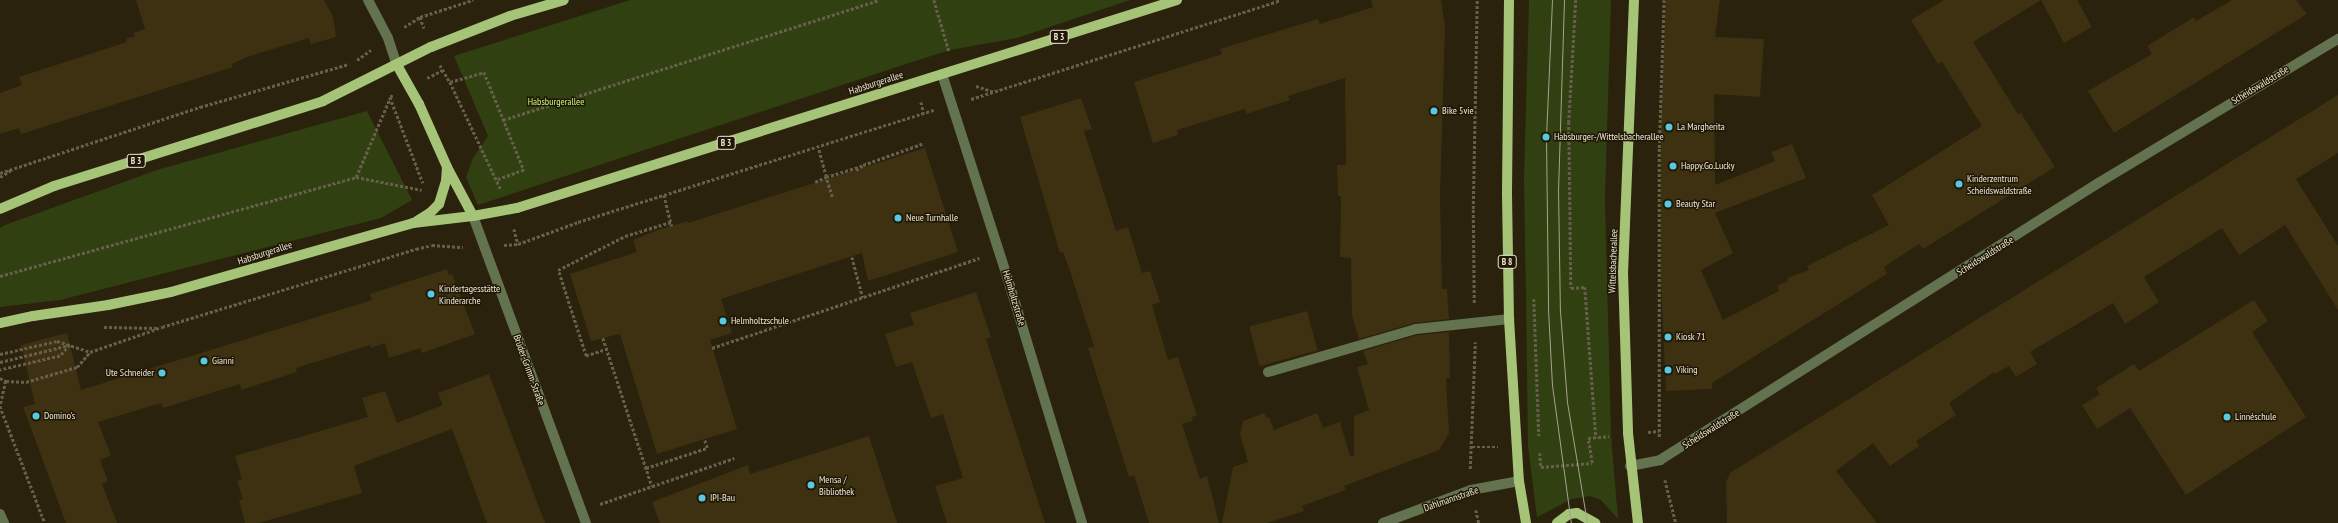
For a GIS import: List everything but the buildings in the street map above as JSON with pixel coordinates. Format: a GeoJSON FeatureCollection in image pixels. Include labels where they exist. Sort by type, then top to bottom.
{"type":"FeatureCollection","features":[{"type":"Feature","properties":{"kind":"main road","name":"B 3"},"geometry":{"type":"LineString","coordinates":[[0,209],[54,186],[324,101],[431,47],[510,16],[564,0]]}},
{"type":"Feature","properties":{"kind":"main road","name":"Habsburgerallee"},"geometry":{"type":"LineString","coordinates":[[0,323],[170,292],[413,223],[509,210],[1177,0]]}},
{"type":"Feature","properties":{"kind":"main road","name":"B 8"},"geometry":{"type":"LineString","coordinates":[[1509,0],[1507,194],[1509,319],[1519,481],[1526,523]]}},
{"type":"Feature","properties":{"kind":"main road","name":"Wittelsbacherallee"},"geometry":{"type":"LineString","coordinates":[[1634,0],[1623,272],[1630,466],[1638,523]]}},
{"type":"Feature","properties":{"kind":"main road"},"geometry":{"type":"LineString","coordinates":[[397,65],[410,87],[447,167],[473,216]]}},
{"type":"Feature","properties":{"kind":"main road"},"geometry":{"type":"LineString","coordinates":[[413,223],[430,213],[439,204],[445,187],[447,167]]}},
{"type":"Feature","properties":{"kind":"main road"},"geometry":{"type":"LineString","coordinates":[[1557,523],[1569,514],[1577,513],[1595,523]]}},
{"type":"Feature","properties":{"kind":"street"},"geometry":{"type":"LineString","coordinates":[[368,0],[388,38],[397,65]]}},
{"type":"Feature","properties":{"kind":"street","name":"Scheidswaldstraße"},"geometry":{"type":"LineString","coordinates":[[1630,466],[1660,460],[2100,182],[2338,39]]}},
{"type":"Feature","properties":{"kind":"street","name":"Helmholtzstraße"},"geometry":{"type":"LineString","coordinates":[[942,74],[999,251],[1082,523]]}},
{"type":"Feature","properties":{"kind":"street","name":"Brüder-Grimm-Straße"},"geometry":{"type":"LineString","coordinates":[[473,216],[586,523]]}},
{"type":"Feature","properties":{"kind":"street"},"geometry":{"type":"LineString","coordinates":[[1268,372],[1416,329],[1509,319]]}},
{"type":"Feature","properties":{"kind":"street","name":"Dahlmannstraße"},"geometry":{"type":"LineString","coordinates":[[1384,523],[1471,490],[1519,481]]}},
{"type":"Feature","properties":{"kind":"street"},"geometry":{"type":"LineString","coordinates":[[0,514],[4,523]]}},
{"type":"Feature","properties":{"kind":"path"},"geometry":{"type":"LineString","coordinates":[[0,173],[200,107],[352,63],[420,17],[473,0]]}},
{"type":"Feature","properties":{"kind":"path"},"geometry":{"type":"LineString","coordinates":[[503,120],[878,0]]}},
{"type":"Feature","properties":{"kind":"path"},"geometry":{"type":"LineString","coordinates":[[934,0],[950,50]]}},
{"type":"Feature","properties":{"kind":"path"},"geometry":{"type":"LineString","coordinates":[[994,92],[1281,0]]}},
{"type":"Feature","properties":{"kind":"path"},"geometry":{"type":"LineString","coordinates":[[1470,474],[1475,323],[1473,209],[1477,0]]}},
{"type":"Feature","properties":{"kind":"path"},"geometry":{"type":"LineString","coordinates":[[1576,0],[1569,122],[1571,288],[1585,287],[1596,438]]}},
{"type":"Feature","properties":{"kind":"path"},"geometry":{"type":"LineString","coordinates":[[1664,0],[1659,148],[1660,460],[1676,523]]}},
{"type":"Feature","properties":{"kind":"path"},"geometry":{"type":"LineString","coordinates":[[420,17],[431,47],[450,82],[509,210],[518,244]]}},
{"type":"Feature","properties":{"kind":"path"},"geometry":{"type":"LineString","coordinates":[[356,177],[390,97],[443,70]]}},
{"type":"Feature","properties":{"kind":"path"},"geometry":{"type":"LineString","coordinates":[[450,82],[484,72],[524,170],[496,180]]}},
{"type":"Feature","properties":{"kind":"path"},"geometry":{"type":"LineString","coordinates":[[0,276],[356,177],[426,190],[390,97]]}},
{"type":"Feature","properties":{"kind":"path"},"geometry":{"type":"LineString","coordinates":[[0,378],[6,381],[26,382],[77,367],[90,352],[162,327],[432,245],[464,247],[518,244],[578,222],[818,148],[924,113],[921,102]]}},
{"type":"Feature","properties":{"kind":"path"},"geometry":{"type":"LineString","coordinates":[[815,182],[924,143]]}},
{"type":"Feature","properties":{"kind":"path"},"geometry":{"type":"LineString","coordinates":[[818,148],[832,197]]}},
{"type":"Feature","properties":{"kind":"path"},"geometry":{"type":"LineString","coordinates":[[856,170],[863,165]]}},
{"type":"Feature","properties":{"kind":"path"},"geometry":{"type":"LineString","coordinates":[[0,177],[15,167]]}},
{"type":"Feature","properties":{"kind":"path"},"geometry":{"type":"LineString","coordinates":[[664,195],[672,226]]}},
{"type":"Feature","properties":{"kind":"path"},"geometry":{"type":"LineString","coordinates":[[608,350],[586,356],[558,270],[625,236],[671,222]]}},
{"type":"Feature","properties":{"kind":"path"},"geometry":{"type":"LineString","coordinates":[[712,348],[999,251]]}},
{"type":"Feature","properties":{"kind":"path"},"geometry":{"type":"LineString","coordinates":[[852,257],[863,298]]}},
{"type":"Feature","properties":{"kind":"path"},"geometry":{"type":"LineString","coordinates":[[1534,299],[1539,437]]}},
{"type":"Feature","properties":{"kind":"path"},"geometry":{"type":"LineString","coordinates":[[604,338],[652,486]]}},
{"type":"Feature","properties":{"kind":"path"},"geometry":{"type":"LineString","coordinates":[[0,354],[57,341],[90,352]]}},
{"type":"Feature","properties":{"kind":"path"},"geometry":{"type":"LineString","coordinates":[[0,362],[70,345]]}},
{"type":"Feature","properties":{"kind":"path"},"geometry":{"type":"LineString","coordinates":[[0,370],[60,356],[70,345]]}},
{"type":"Feature","properties":{"kind":"path"},"geometry":{"type":"LineString","coordinates":[[6,381],[0,406],[45,523]]}},
{"type":"Feature","properties":{"kind":"path"},"geometry":{"type":"LineString","coordinates":[[1539,445],[1541,467],[1592,463],[1588,438],[1611,436]]}},
{"type":"Feature","properties":{"kind":"path"},"geometry":{"type":"LineString","coordinates":[[646,468],[707,448],[704,439]]}},
{"type":"Feature","properties":{"kind":"path"},"geometry":{"type":"LineString","coordinates":[[581,511],[734,458]]}},
{"type":"Feature","properties":{"kind":"path"},"geometry":{"type":"LineString","coordinates":[[1476,510],[1479,523]]}},
{"type":"Feature","properties":{"kind":"green space","name":"Habsburgerallee"},"geometry":{"type":"Polygon","coordinates":[[[630,0],[1130,0],[1017,38],[950,50],[478,205],[466,177],[473,158],[488,136],[454,56],[630,0]]]}},
{"type":"Feature","properties":{"kind":"green space"},"geometry":{"type":"Polygon","coordinates":[[[1529,0],[1611,0],[1605,198],[1611,435],[1618,519],[1601,500],[1590,496],[1572,499],[1537,517],[1528,446],[1524,178],[1529,0]]]}},
{"type":"Feature","properties":{"kind":"green space"},"geometry":{"type":"Polygon","coordinates":[[[367,111],[412,200],[381,218],[60,300],[0,307],[0,228],[5,225],[157,170],[367,111]]]}},
{"type":"Feature","properties":{"kind":"tram line"},"geometry":{"type":"LineString","coordinates":[[1552,0],[1546,137],[1548,309],[1552,385],[1571,523]]}},
{"type":"Feature","properties":{"kind":"tram line"},"geometry":{"type":"LineString","coordinates":[[1564,0],[1558,189],[1560,311],[1567,402],[1587,523]]}},
{"type":"Feature","properties":{"kind":"place","name":"Bike 5vie"},"geometry":{"type":"Point","coordinates":[1434,111]}},
{"type":"Feature","properties":{"kind":"place","name":"La Margherita"},"geometry":{"type":"Point","coordinates":[1669,127]}},
{"type":"Feature","properties":{"kind":"place","name":"Habsburger-/Wittelsbacherallee"},"geometry":{"type":"Point","coordinates":[1546,137]}},
{"type":"Feature","properties":{"kind":"place","name":"Happy.Go.Lucky"},"geometry":{"type":"Point","coordinates":[1673,166]}},
{"type":"Feature","properties":{"kind":"place","name":"Kinderzentrum Scheidswaldstraße"},"geometry":{"type":"Point","coordinates":[1959,184]}},
{"type":"Feature","properties":{"kind":"place","name":"Beauty Star"},"geometry":{"type":"Point","coordinates":[1668,204]}},
{"type":"Feature","properties":{"kind":"place","name":"Neue Turnhalle"},"geometry":{"type":"Point","coordinates":[898,218]}},
{"type":"Feature","properties":{"kind":"place","name":"Kindertagesstätte Kinderarche"},"geometry":{"type":"Point","coordinates":[431,294]}},
{"type":"Feature","properties":{"kind":"place","name":"Helmholtzschule"},"geometry":{"type":"Point","coordinates":[723,321]}},
{"type":"Feature","properties":{"kind":"place","name":"Kiosk 71"},"geometry":{"type":"Point","coordinates":[1668,337]}},
{"type":"Feature","properties":{"kind":"place","name":"Gianni"},"geometry":{"type":"Point","coordinates":[204,361]}},
{"type":"Feature","properties":{"kind":"place","name":"Viking"},"geometry":{"type":"Point","coordinates":[1668,370]}},
{"type":"Feature","properties":{"kind":"place","name":"Ute Schneider"},"geometry":{"type":"Point","coordinates":[162,373]}},
{"type":"Feature","properties":{"kind":"place","name":"Domino's"},"geometry":{"type":"Point","coordinates":[36,416]}},
{"type":"Feature","properties":{"kind":"place","name":"Linnéschule"},"geometry":{"type":"Point","coordinates":[2227,417]}},
{"type":"Feature","properties":{"kind":"place","name":"Mensa / Bibliothek"},"geometry":{"type":"Point","coordinates":[811,485]}},
{"type":"Feature","properties":{"kind":"place","name":"IPI-Bau"},"geometry":{"type":"Point","coordinates":[702,498]}}]}
